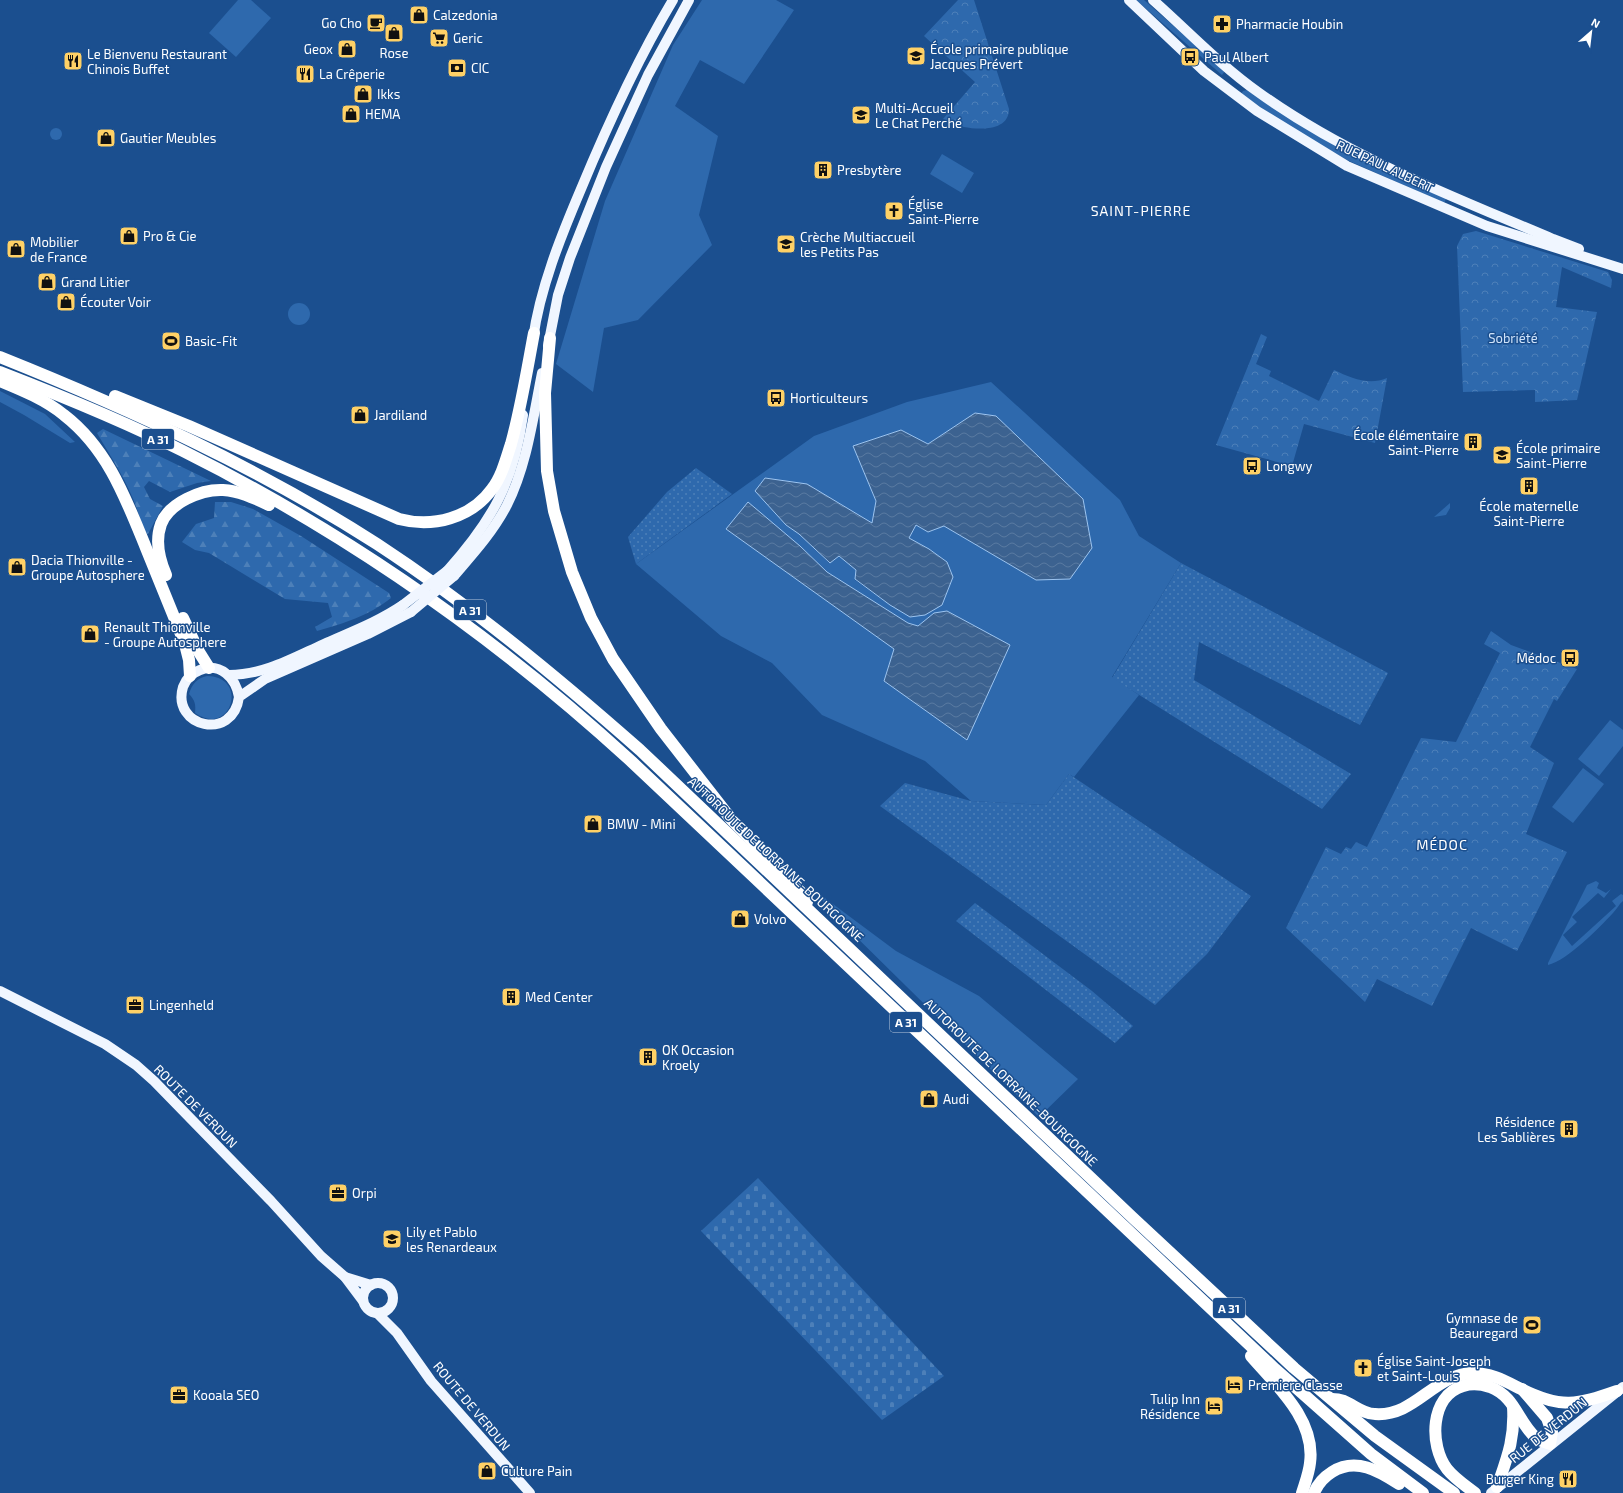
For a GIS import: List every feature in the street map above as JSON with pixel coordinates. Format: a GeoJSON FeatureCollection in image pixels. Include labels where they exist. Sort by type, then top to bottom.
{"type":"FeatureCollection","features":[{"type":"Feature","properties":{"kind":"highway"},"geometry":{"type":"LineString","coordinates":[[75,388],[95,388],[175,420],[399,519],[411,522],[437,522],[470,509],[485,497],[497,481],[505,463],[518,418],[534,333]]}},
{"type":"Feature","properties":{"kind":"highway"},"geometry":{"type":"LineString","coordinates":[[550,338],[545,393],[547,471],[554,511],[572,572],[591,618],[613,659],[661,729],[732,819],[805,895],[810,911]]}},
{"type":"Feature","properties":{"kind":"highway","name":"AUTOROUTE DE LORRAINE-BOURGOGNE"},"geometry":{"type":"LineString","coordinates":[[0,357],[176,432],[278,485],[376,544],[442,589],[522,650],[640,750],[1219,1299],[1328,1398],[1375,1436],[1450,1490]]}},
{"type":"Feature","properties":{"kind":"highway","name":"AUTOROUTE DE LORRAINE-BOURGOGNE"},"geometry":{"type":"LineString","coordinates":[[0,372],[98,412],[182,450],[310,520],[367,555],[431,599],[513,661],[600,733],[1327,1416],[1371,1454],[1423,1493]]}},
{"type":"Feature","properties":{"kind":"highway"},"geometry":{"type":"LineString","coordinates":[[0,381],[23,391],[65,415],[88,438],[104,458],[125,497],[185,644],[189,660],[190,676]]}},
{"type":"Feature","properties":{"kind":"highway"},"geometry":{"type":"LineString","coordinates":[[209,668],[185,624],[161,564],[158,551],[158,537],[161,524],[175,507],[187,499],[204,492],[223,490],[243,493],[288,513],[310,520]]}},
{"type":"Feature","properties":{"kind":"highway"},"geometry":{"type":"LineString","coordinates":[[1212,1309],[1289,1400],[1302,1420],[1310,1443],[1310,1463],[1302,1493]]}},
{"type":"Feature","properties":{"kind":"highway"},"geometry":{"type":"LineString","coordinates":[[1328,1398],[1344,1401],[1359,1410],[1374,1414],[1390,1413],[1408,1407],[1438,1385],[1455,1376],[1472,1373],[1487,1374],[1504,1380],[1553,1402],[1575,1403],[1620,1389]]}},
{"type":"Feature","properties":{"kind":"highway"},"geometry":{"type":"LineString","coordinates":[[1475,1493],[1447,1469],[1438,1452],[1435,1426],[1439,1409],[1449,1393],[1464,1385],[1481,1384],[1498,1390],[1507,1397],[1528,1429],[1537,1439],[1550,1444],[1552,1432],[1546,1418],[1522,1389]]}},
{"type":"Feature","properties":{"kind":"highway"},"geometry":{"type":"LineString","coordinates":[[1494,1490],[1512,1444],[1514,1425],[1512,1404]]}},
{"type":"Feature","properties":{"kind":"highway"},"geometry":{"type":"LineString","coordinates":[[1314,1493],[1323,1478],[1339,1468],[1352,1466],[1364,1466],[1381,1473],[1416,1493]]}},
{"type":"Feature","properties":{"kind":"main road"},"geometry":{"type":"LineString","coordinates":[[450,574],[465,551],[485,526],[508,482],[520,437],[534,333],[553,261],[569,216],[596,151],[621,99],[673,0]]}},
{"type":"Feature","properties":{"kind":"main road"},"geometry":{"type":"LineString","coordinates":[[239,697],[265,679],[368,634],[407,609],[450,574],[492,530],[506,507],[524,459],[558,295],[570,258],[606,167],[648,75],[689,0]]}},
{"type":"Feature","properties":{"kind":"main road","name":"RUE PAUL ALBERT"},"geometry":{"type":"LineString","coordinates":[[1129,0],[1204,71],[1222,85],[1257,111],[1347,166],[1487,226],[1623,269]]}},
{"type":"Feature","properties":{"kind":"main road","name":"RUE PAUL ALBERT"},"geometry":{"type":"LineString","coordinates":[[1153,0],[1227,68],[1276,104],[1324,134],[1389,169],[1553,239],[1595,255],[1623,269]]}},
{"type":"Feature","properties":{"kind":"main road"},"geometry":{"type":"LineString","coordinates":[[229,675],[245,675],[273,667],[407,609]]}},
{"type":"Feature","properties":{"kind":"main road"},"geometry":{"type":"LineString","coordinates":[[209,668],[223,671],[229,675],[238,689],[239,697],[236,709],[228,719],[216,724],[200,724],[192,719],[182,703],[183,688],[190,676],[202,669],[209,668]]}},
{"type":"Feature","properties":{"kind":"main road","name":"ROUTE DE VERDUN"},"geometry":{"type":"LineString","coordinates":[[0,991],[105,1044],[136,1065],[154,1081],[271,1201],[321,1256],[345,1277],[363,1301]]}},
{"type":"Feature","properties":{"kind":"main road","name":"ROUTE DE VERDUN"},"geometry":{"type":"LineString","coordinates":[[345,1277],[371,1285]]}},
{"type":"Feature","properties":{"kind":"main road"},"geometry":{"type":"LineString","coordinates":[[378,1283],[382,1284],[390,1290],[392,1298],[386,1311],[378,1313],[366,1307],[363,1301],[364,1294],[371,1285],[378,1283]]}},
{"type":"Feature","properties":{"kind":"main road","name":"ROUTE DE VERDUN"},"geometry":{"type":"LineString","coordinates":[[389,1307],[397,1333]]}},
{"type":"Feature","properties":{"kind":"main road","name":"ROUTE DE VERDUN"},"geometry":{"type":"LineString","coordinates":[[378,1313],[397,1333],[432,1381],[530,1493]]}},
{"type":"Feature","properties":{"kind":"main road","name":"RUE DE VERDUN"},"geometry":{"type":"LineString","coordinates":[[1494,1490],[1620,1389]]}},
{"type":"Feature","properties":{"kind":"green space"},"geometry":{"type":"Polygon","coordinates":[[[238,0],[251,0],[271,18],[236,57],[209,33],[238,0]]]}},
{"type":"Feature","properties":{"kind":"green space"},"geometry":{"type":"Polygon","coordinates":[[[702,0],[776,0],[794,10],[744,84],[700,60],[675,106],[718,136],[699,215],[712,245],[638,320],[604,328],[593,392],[556,364],[605,201],[673,45],[702,0]]]}},
{"type":"Feature","properties":{"kind":"green space"},"geometry":{"type":"Polygon","coordinates":[[[958,0],[974,0],[1009,109],[1008,116],[1004,122],[999,125],[978,129],[964,127],[943,119],[975,82],[924,36],[958,0]]]}},
{"type":"Feature","properties":{"kind":"green space"},"geometry":{"type":"Polygon","coordinates":[[[1136,0],[1144,0],[1225,71],[1222,75],[1136,0]]]}},
{"type":"Feature","properties":{"kind":"green space"},"geometry":{"type":"Polygon","coordinates":[[[1247,90],[1292,120],[1355,157],[1447,197],[1444,203],[1347,160],[1288,126],[1241,94],[1243,91],[1247,90]]]}},
{"type":"Feature","properties":{"kind":"green space"},"geometry":{"type":"Polygon","coordinates":[[[58,128],[61,129],[61,139],[54,140],[51,139],[50,132],[51,129],[58,128]]]}},
{"type":"Feature","properties":{"kind":"green space"},"geometry":{"type":"Polygon","coordinates":[[[942,154],[974,173],[962,193],[930,174],[942,154]]]}},
{"type":"Feature","properties":{"kind":"green space","name":"Sobriété"},"geometry":{"type":"Polygon","coordinates":[[[1476,231],[1608,272],[1612,280],[1611,288],[1562,267],[1556,307],[1597,312],[1577,400],[1535,402],[1535,390],[1463,392],[1457,246],[1463,234],[1476,231]]]}},
{"type":"Feature","properties":{"kind":"green space"},"geometry":{"type":"Polygon","coordinates":[[[299,303],[307,306],[310,314],[307,322],[299,325],[291,322],[288,314],[291,306],[299,303]]]}},
{"type":"Feature","properties":{"kind":"green space"},"geometry":{"type":"Polygon","coordinates":[[[1261,334],[1267,337],[1256,364],[1271,371],[1269,376],[1319,401],[1334,370],[1360,380],[1374,381],[1387,378],[1375,443],[1304,424],[1292,466],[1216,445],[1261,334]]]}},
{"type":"Feature","properties":{"kind":"green space"},"geometry":{"type":"Polygon","coordinates":[[[991,382],[1120,500],[1139,536],[1181,563],[1112,677],[1139,695],[1074,777],[1069,774],[1046,805],[971,801],[925,761],[822,715],[772,663],[721,636],[636,564],[814,436],[907,402],[991,382]],[[975,413],[928,444],[901,430],[854,446],[876,502],[872,524],[807,484],[786,525],[799,534],[829,563],[839,556],[856,570],[855,580],[890,605],[942,605],[947,562],[929,549],[908,538],[916,525],[928,532],[944,526],[1036,580],[975,413]],[[726,529],[895,649],[884,681],[967,740],[934,613],[918,626],[908,623],[827,572],[800,546],[726,529]]]}},
{"type":"Feature","properties":{"kind":"green space"},"geometry":{"type":"Polygon","coordinates":[[[0,391],[45,414],[75,442],[70,443],[0,402],[0,391]]]}},
{"type":"Feature","properties":{"kind":"green space"},"geometry":{"type":"Polygon","coordinates":[[[103,429],[211,481],[197,483],[170,492],[149,481],[144,487],[150,499],[163,506],[148,534],[143,532],[131,493],[97,433],[103,429]]]}},
{"type":"Feature","properties":{"kind":"green space"},"geometry":{"type":"Polygon","coordinates":[[[696,468],[732,494],[636,564],[628,537],[667,492],[696,468]]]}},
{"type":"Feature","properties":{"kind":"green space"},"geometry":{"type":"Polygon","coordinates":[[[215,502],[231,502],[253,509],[301,536],[389,593],[391,598],[374,610],[337,625],[317,631],[315,627],[332,617],[328,603],[285,599],[209,553],[195,550],[182,542],[196,524],[214,518],[215,502]]]}},
{"type":"Feature","properties":{"kind":"green space"},"geometry":{"type":"Polygon","coordinates":[[[1450,503],[1450,508],[1446,515],[1434,517],[1450,503]]]}},
{"type":"Feature","properties":{"kind":"green space"},"geometry":{"type":"Polygon","coordinates":[[[1181,563],[1388,673],[1360,725],[1199,642],[1194,680],[1351,774],[1322,809],[1112,678],[1181,563]]]}},
{"type":"Feature","properties":{"kind":"green space"},"geometry":{"type":"Polygon","coordinates":[[[1491,631],[1511,645],[1577,669],[1557,701],[1554,699],[1530,747],[1554,763],[1526,834],[1567,852],[1517,951],[1471,928],[1432,1006],[1377,979],[1365,1002],[1286,928],[1326,847],[1341,854],[1346,847],[1351,849],[1356,842],[1367,847],[1421,738],[1456,742],[1500,653],[1484,644],[1491,631]]]}},
{"type":"Feature","properties":{"kind":"green space"},"geometry":{"type":"Polygon","coordinates":[[[207,676],[220,679],[228,686],[232,695],[231,704],[226,713],[218,718],[208,719],[195,713],[195,703],[189,694],[195,682],[200,678],[207,676]]]}},
{"type":"Feature","properties":{"kind":"green space"},"geometry":{"type":"Polygon","coordinates":[[[1610,720],[1623,730],[1623,746],[1599,776],[1578,759],[1610,720]]]}},
{"type":"Feature","properties":{"kind":"green space"},"geometry":{"type":"Polygon","coordinates":[[[1583,768],[1604,784],[1573,823],[1552,807],[1583,768]]]}},
{"type":"Feature","properties":{"kind":"green space"},"geometry":{"type":"Polygon","coordinates":[[[1069,774],[1251,896],[1207,954],[1155,1005],[880,806],[905,783],[971,801],[1046,805],[1069,774]]]}},
{"type":"Feature","properties":{"kind":"green space"},"geometry":{"type":"Polygon","coordinates":[[[1596,881],[1599,883],[1597,888],[1606,893],[1611,889],[1604,898],[1598,893],[1572,917],[1577,922],[1563,935],[1572,946],[1616,906],[1612,901],[1621,894],[1623,895],[1623,901],[1583,943],[1565,957],[1548,965],[1587,885],[1596,881]]]}},
{"type":"Feature","properties":{"kind":"green space"},"geometry":{"type":"Polygon","coordinates":[[[810,887],[896,951],[979,996],[1078,1079],[1039,1117],[840,921],[810,887]]]}},
{"type":"Feature","properties":{"kind":"green space"},"geometry":{"type":"Polygon","coordinates":[[[975,903],[1092,991],[1133,1026],[1115,1043],[956,921],[975,903]]]}},
{"type":"Feature","properties":{"kind":"green space"},"geometry":{"type":"Polygon","coordinates":[[[758,1178],[944,1376],[882,1420],[701,1231],[758,1178]]]}},
{"type":"Feature","properties":{"kind":"water"},"geometry":{"type":"Polygon","coordinates":[[[975,413],[996,416],[1083,499],[1092,548],[1070,579],[1036,580],[944,526],[928,532],[916,525],[909,538],[929,549],[947,562],[953,577],[942,605],[925,615],[910,617],[890,605],[855,579],[856,570],[839,556],[830,563],[799,534],[786,525],[755,491],[765,478],[807,484],[872,523],[876,501],[853,446],[901,430],[928,444],[975,413]]]}},
{"type":"Feature","properties":{"kind":"water"},"geometry":{"type":"Polygon","coordinates":[[[748,502],[800,546],[827,572],[908,623],[918,626],[934,613],[947,611],[1010,645],[967,740],[884,681],[894,649],[726,529],[748,502]]]}},
{"type":"Feature","properties":{"kind":"place","name":"Calzedonia"},"geometry":{"type":"Point","coordinates":[419,15]}},
{"type":"Feature","properties":{"kind":"place","name":"Go Cho"},"geometry":{"type":"Point","coordinates":[376,23]}},
{"type":"Feature","properties":{"kind":"place","name":"Pharmacie Houbin"},"geometry":{"type":"Point","coordinates":[1222,24]}},
{"type":"Feature","properties":{"kind":"place","name":"Rose"},"geometry":{"type":"Point","coordinates":[394,33]}},
{"type":"Feature","properties":{"kind":"place","name":"Geric"},"geometry":{"type":"Point","coordinates":[439,38]}},
{"type":"Feature","properties":{"kind":"place","name":"Geox"},"geometry":{"type":"Point","coordinates":[347,49]}},
{"type":"Feature","properties":{"kind":"place","name":"École primaire publique Jacques Prévert"},"geometry":{"type":"Point","coordinates":[916,56]}},
{"type":"Feature","properties":{"kind":"place","name":"Paul Albert"},"geometry":{"type":"Point","coordinates":[1190,57]}},
{"type":"Feature","properties":{"kind":"place","name":"Le Bienvenu Restaurant Chinois Buffet"},"geometry":{"type":"Point","coordinates":[73,61]}},
{"type":"Feature","properties":{"kind":"place","name":"CIC"},"geometry":{"type":"Point","coordinates":[457,68]}},
{"type":"Feature","properties":{"kind":"place","name":"La Crêperie"},"geometry":{"type":"Point","coordinates":[305,74]}},
{"type":"Feature","properties":{"kind":"place","name":"Ikks"},"geometry":{"type":"Point","coordinates":[363,94]}},
{"type":"Feature","properties":{"kind":"place","name":"HEMA"},"geometry":{"type":"Point","coordinates":[351,114]}},
{"type":"Feature","properties":{"kind":"place","name":"Multi-Accueil Le Chat Perché"},"geometry":{"type":"Point","coordinates":[861,115]}},
{"type":"Feature","properties":{"kind":"place","name":"Gautier Meubles"},"geometry":{"type":"Point","coordinates":[106,138]}},
{"type":"Feature","properties":{"kind":"place","name":"Presbytère"},"geometry":{"type":"Point","coordinates":[823,170]}},
{"type":"Feature","properties":{"kind":"place","name":"Église Saint-Pierre"},"geometry":{"type":"Point","coordinates":[894,211]}},
{"type":"Feature","properties":{"kind":"place","name":"Pro & Cie"},"geometry":{"type":"Point","coordinates":[129,236]}},
{"type":"Feature","properties":{"kind":"place","name":"Crèche Multiaccueil les Petits Pas"},"geometry":{"type":"Point","coordinates":[786,244]}},
{"type":"Feature","properties":{"kind":"place","name":"Mobilier de France"},"geometry":{"type":"Point","coordinates":[16,249]}},
{"type":"Feature","properties":{"kind":"place","name":"Grand Litier"},"geometry":{"type":"Point","coordinates":[47,282]}},
{"type":"Feature","properties":{"kind":"place","name":"Écouter Voir"},"geometry":{"type":"Point","coordinates":[66,302]}},
{"type":"Feature","properties":{"kind":"place","name":"Basic-Fit"},"geometry":{"type":"Point","coordinates":[171,341]}},
{"type":"Feature","properties":{"kind":"place","name":"Horticulteurs"},"geometry":{"type":"Point","coordinates":[776,398]}},
{"type":"Feature","properties":{"kind":"place","name":"Jardiland"},"geometry":{"type":"Point","coordinates":[360,415]}},
{"type":"Feature","properties":{"kind":"place","name":"École élémentaire Saint-Pierre"},"geometry":{"type":"Point","coordinates":[1473,442]}},
{"type":"Feature","properties":{"kind":"place","name":"École primaire Saint-Pierre"},"geometry":{"type":"Point","coordinates":[1502,455]}},
{"type":"Feature","properties":{"kind":"place","name":"Longwy"},"geometry":{"type":"Point","coordinates":[1252,466]}},
{"type":"Feature","properties":{"kind":"place","name":"École maternelle Saint-Pierre"},"geometry":{"type":"Point","coordinates":[1529,486]}},
{"type":"Feature","properties":{"kind":"place","name":"Dacia Thionville - Groupe Autosphere"},"geometry":{"type":"Point","coordinates":[17,567]}},
{"type":"Feature","properties":{"kind":"place","name":"Renault Thionville - Groupe Autosphere"},"geometry":{"type":"Point","coordinates":[90,634]}},
{"type":"Feature","properties":{"kind":"place","name":"Médoc"},"geometry":{"type":"Point","coordinates":[1570,658]}},
{"type":"Feature","properties":{"kind":"place","name":"BMW - Mini"},"geometry":{"type":"Point","coordinates":[593,824]}},
{"type":"Feature","properties":{"kind":"place","name":"Volvo"},"geometry":{"type":"Point","coordinates":[740,919]}},
{"type":"Feature","properties":{"kind":"place","name":"Med Center"},"geometry":{"type":"Point","coordinates":[511,997]}},
{"type":"Feature","properties":{"kind":"place","name":"Lingenheld"},"geometry":{"type":"Point","coordinates":[135,1005]}},
{"type":"Feature","properties":{"kind":"place","name":"OK Occasion Kroely"},"geometry":{"type":"Point","coordinates":[648,1057]}},
{"type":"Feature","properties":{"kind":"place","name":"Audi"},"geometry":{"type":"Point","coordinates":[929,1099]}},
{"type":"Feature","properties":{"kind":"place","name":"Résidence Les Sablières"},"geometry":{"type":"Point","coordinates":[1569,1129]}},
{"type":"Feature","properties":{"kind":"place","name":"Orpi"},"geometry":{"type":"Point","coordinates":[338,1193]}},
{"type":"Feature","properties":{"kind":"place","name":"Lily et Pablo les Renardeaux"},"geometry":{"type":"Point","coordinates":[392,1239]}},
{"type":"Feature","properties":{"kind":"place","name":"Gymnase de Beauregard"},"geometry":{"type":"Point","coordinates":[1532,1325]}},
{"type":"Feature","properties":{"kind":"place","name":"Église Saint-Joseph et Saint-Louis"},"geometry":{"type":"Point","coordinates":[1363,1368]}},
{"type":"Feature","properties":{"kind":"place","name":"Premiere Classe"},"geometry":{"type":"Point","coordinates":[1234,1385]}},
{"type":"Feature","properties":{"kind":"place","name":"Kooala SEO"},"geometry":{"type":"Point","coordinates":[179,1395]}},
{"type":"Feature","properties":{"kind":"place","name":"Tulip Inn Résidence"},"geometry":{"type":"Point","coordinates":[1214,1406]}},
{"type":"Feature","properties":{"kind":"place","name":"Culture Pain"},"geometry":{"type":"Point","coordinates":[487,1471]}},
{"type":"Feature","properties":{"kind":"place","name":"Burger King"},"geometry":{"type":"Point","coordinates":[1568,1479]}},
{"type":"Feature","properties":{"kind":"district","name":"SAINT-PIERRE"},"geometry":{"type":"Point","coordinates":[1141,210]}},
{"type":"Feature","properties":{"kind":"district","name":"MÉDOC"},"geometry":{"type":"Point","coordinates":[1442,844]}}]}
